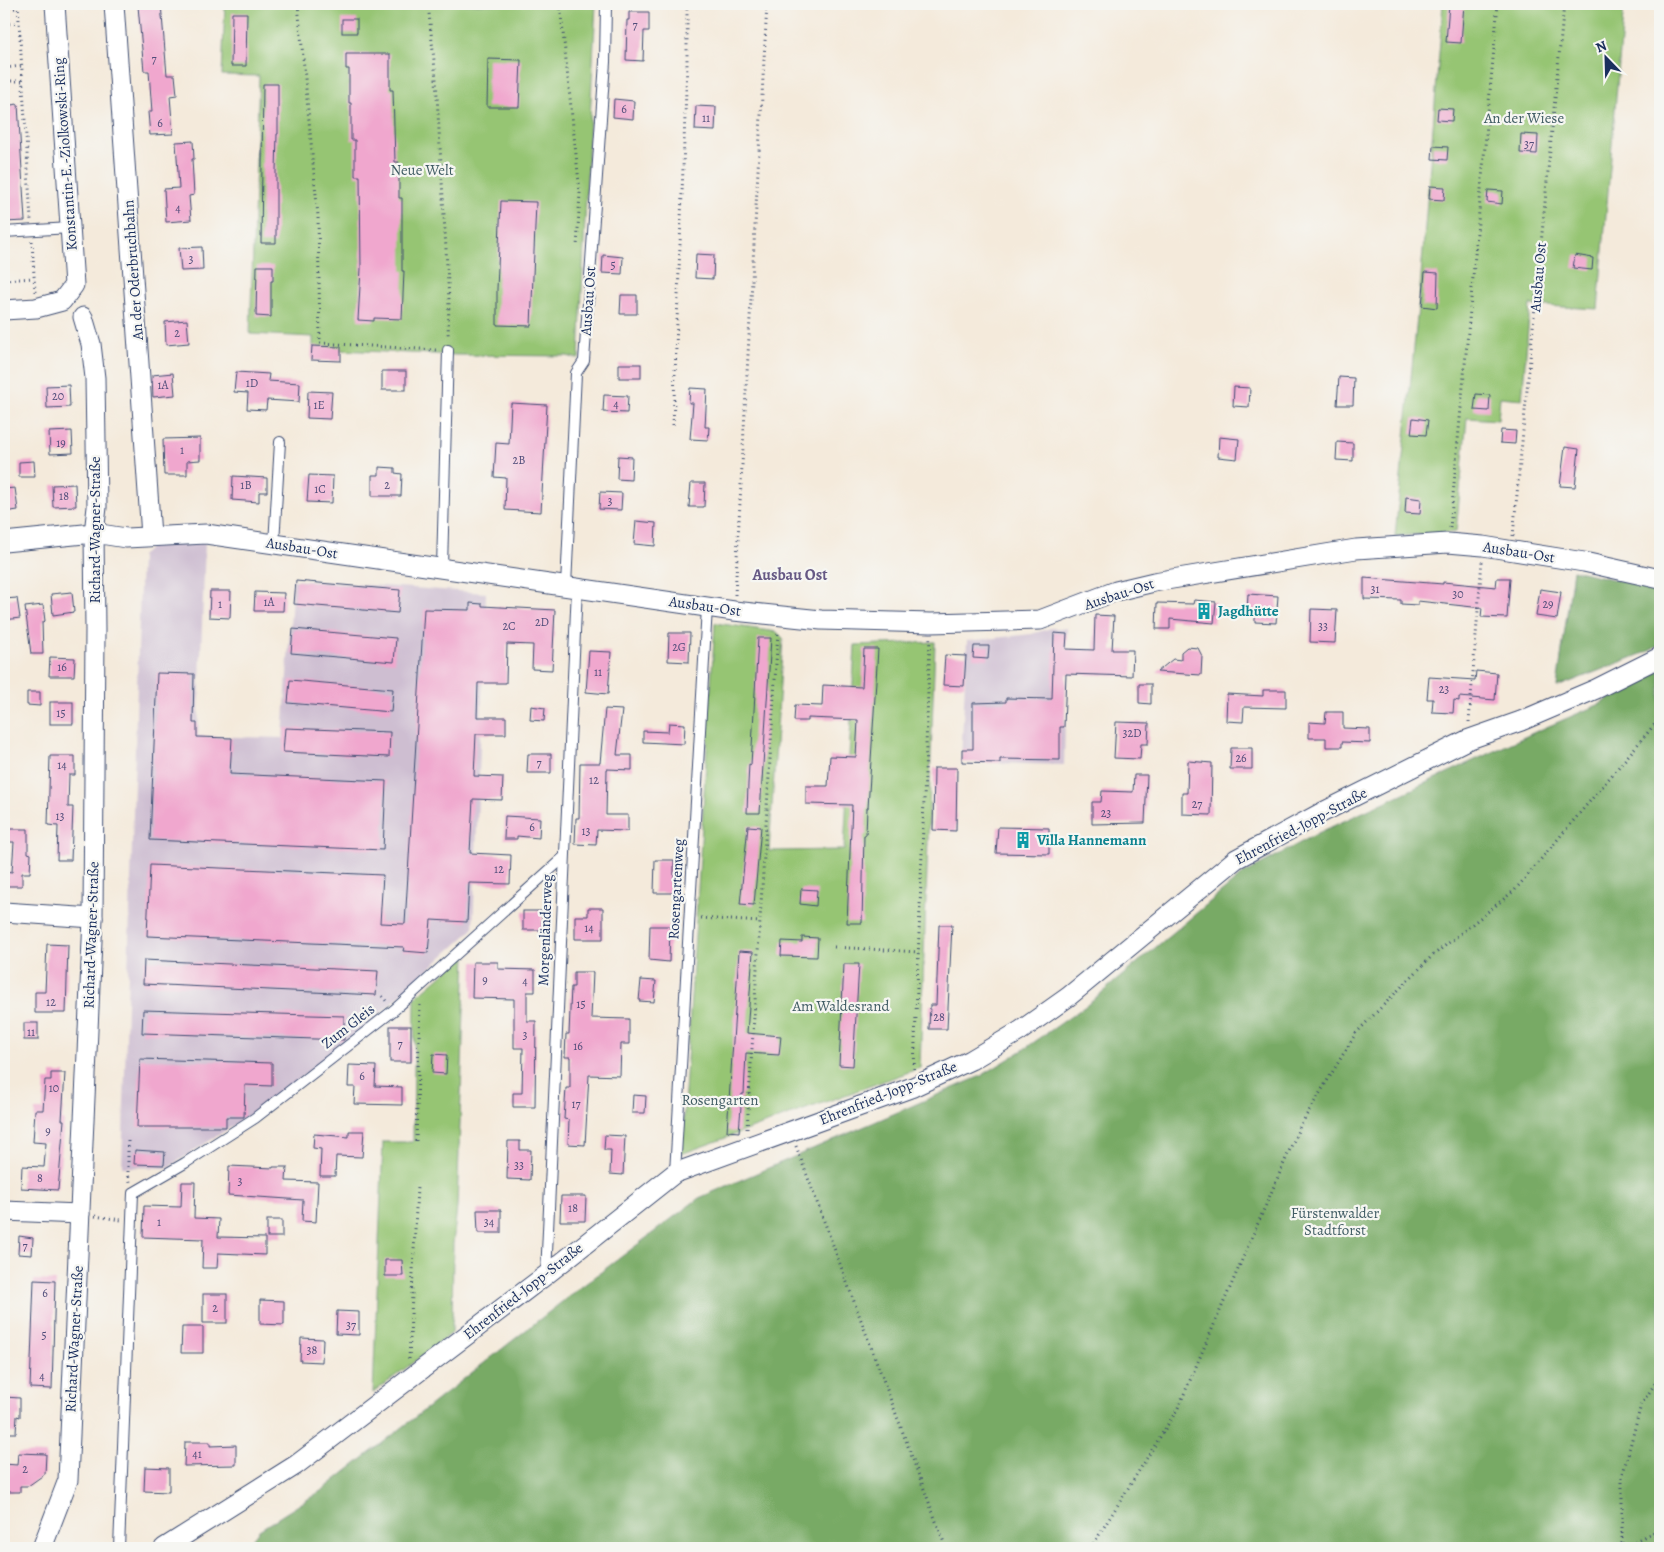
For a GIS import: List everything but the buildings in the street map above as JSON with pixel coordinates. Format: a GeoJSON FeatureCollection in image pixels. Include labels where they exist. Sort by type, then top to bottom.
{"type":"FeatureCollection","features":[{"type":"Feature","properties":{"kind":"street","name":"Konstantin-E.-Ziolkowski-Ring"},"geometry":{"type":"LineString","coordinates":[[36,308],[62,301],[74,286],[56,4]]}},
{"type":"Feature","properties":{"kind":"street","name":"An der Oderbruchbahn"},"geometry":{"type":"LineString","coordinates":[[114,4],[151,536]]}},
{"type":"Feature","properties":{"kind":"street"},"geometry":{"type":"LineString","coordinates":[[4,310],[36,308]]}},
{"type":"Feature","properties":{"kind":"street","name":"Richard-Wagner-Straße"},"geometry":{"type":"LineString","coordinates":[[42,1548],[68,1480],[93,918],[94,533],[97,507],[95,378],[91,344],[83,317]]}},
{"type":"Feature","properties":{"kind":"street","name":"Ausbau-Ost"},"geometry":{"type":"LineString","coordinates":[[4,542],[94,533],[126,538],[206,534],[734,611],[821,620],[931,623],[1040,620],[1116,591],[1154,582],[1356,549],[1448,543],[1483,546],[1584,562],[1660,579]]}},
{"type":"Feature","properties":{"kind":"street","name":"Ehrenfried-Jopp-Straße"},"geometry":{"type":"LineString","coordinates":[[164,1548],[296,1465],[546,1275],[675,1173],[913,1087],[971,1060],[1020,1031],[1068,997],[1236,859],[1319,814],[1467,740],[1521,721],[1596,689],[1660,657]]}},
{"type":"Feature","properties":{"kind":"street"},"geometry":{"type":"LineString","coordinates":[[4,912],[93,918]]}},
{"type":"Feature","properties":{"kind":"street"},"geometry":{"type":"LineString","coordinates":[[4,1211],[80,1214]]}},
{"type":"Feature","properties":{"kind":"lane","name":"Ausbau Ost"},"geometry":{"type":"LineString","coordinates":[[571,587],[576,373],[584,362],[605,62],[606,4]]}},
{"type":"Feature","properties":{"kind":"lane"},"geometry":{"type":"LineString","coordinates":[[4,232],[70,228]]}},
{"type":"Feature","properties":{"kind":"lane"},"geometry":{"type":"LineString","coordinates":[[442,567],[448,350]]}},
{"type":"Feature","properties":{"kind":"lane"},"geometry":{"type":"LineString","coordinates":[[274,544],[280,442]]}},
{"type":"Feature","properties":{"kind":"lane","name":"Morgenländerweg"},"geometry":{"type":"LineString","coordinates":[[546,1275],[563,858],[571,587]]}},
{"type":"Feature","properties":{"kind":"lane","name":"Rosengartenweg"},"geometry":{"type":"LineString","coordinates":[[675,1173],[707,607]]}},
{"type":"Feature","properties":{"kind":"lane","name":"Zum Gleis"},"geometry":{"type":"LineString","coordinates":[[133,1192],[185,1163],[254,1118],[394,1010],[563,858]]}},
{"type":"Feature","properties":{"kind":"lane"},"geometry":{"type":"LineString","coordinates":[[120,1548],[133,1192]]}},
{"type":"Feature","properties":{"kind":"path"},"geometry":{"type":"LineString","coordinates":[[298,4],[318,216],[320,343],[448,350],[449,290],[436,78],[428,4]]}},
{"type":"Feature","properties":{"kind":"path"},"geometry":{"type":"LineString","coordinates":[[560,4],[580,192],[577,249]]}},
{"type":"Feature","properties":{"kind":"path"},"geometry":{"type":"LineString","coordinates":[[673,425],[687,65],[687,4]]}},
{"type":"Feature","properties":{"kind":"path"},"geometry":{"type":"LineString","coordinates":[[734,611],[768,4]]}},
{"type":"Feature","properties":{"kind":"path"},"geometry":{"type":"LineString","coordinates":[[1448,543],[1498,4]]}},
{"type":"Feature","properties":{"kind":"path","name":"Ausbau Ost"},"geometry":{"type":"LineString","coordinates":[[1512,551],[1564,4]]}},
{"type":"Feature","properties":{"kind":"path"},"geometry":{"type":"LineString","coordinates":[[4,9],[18,6],[36,308]]}},
{"type":"Feature","properties":{"kind":"path"},"geometry":{"type":"LineString","coordinates":[[4,24],[19,23]]}},
{"type":"Feature","properties":{"kind":"path"},"geometry":{"type":"LineString","coordinates":[[6,68],[21,66]]}},
{"type":"Feature","properties":{"kind":"path"},"geometry":{"type":"LineString","coordinates":[[6,81],[22,81]]}},
{"type":"Feature","properties":{"kind":"path"},"geometry":{"type":"LineString","coordinates":[[4,280],[34,278]]}},
{"type":"Feature","properties":{"kind":"path"},"geometry":{"type":"LineString","coordinates":[[1467,740],[1483,546]]}},
{"type":"Feature","properties":{"kind":"path"},"geometry":{"type":"LineString","coordinates":[[745,1147],[779,616]]}},
{"type":"Feature","properties":{"kind":"path"},"geometry":{"type":"LineString","coordinates":[[913,1087],[931,623]]}},
{"type":"Feature","properties":{"kind":"path"},"geometry":{"type":"LineString","coordinates":[[1091,1548],[1178,1408],[1300,1126],[1356,1033],[1431,956],[1515,890],[1660,718]]}},
{"type":"Feature","properties":{"kind":"path"},"geometry":{"type":"LineString","coordinates":[[690,917],[760,922]]}},
{"type":"Feature","properties":{"kind":"path"},"geometry":{"type":"LineString","coordinates":[[834,947],[918,952]]}},
{"type":"Feature","properties":{"kind":"path"},"geometry":{"type":"LineString","coordinates":[[416,1141],[421,986]]}},
{"type":"Feature","properties":{"kind":"path"},"geometry":{"type":"LineString","coordinates":[[791,1131],[946,1548]]}},
{"type":"Feature","properties":{"kind":"path"},"geometry":{"type":"LineString","coordinates":[[128,1141],[128,1173],[133,1192]]}},
{"type":"Feature","properties":{"kind":"path"},"geometry":{"type":"LineString","coordinates":[[408,1379],[417,1187]]}},
{"type":"Feature","properties":{"kind":"path"},"geometry":{"type":"LineString","coordinates":[[80,1214],[132,1222]]}},
{"type":"Feature","properties":{"kind":"path"},"geometry":{"type":"LineString","coordinates":[[1660,1376],[1641,1405],[1622,1477],[1621,1548],[1660,1528]]}},
{"type":"Feature","properties":{"kind":"shaded area"},"geometry":{"type":"Polygon","coordinates":[[[205,543],[198,736],[283,738],[293,580],[486,593],[473,929],[346,1044],[253,1113],[167,1168],[122,1167],[141,556],[154,545],[205,543]]]}},
{"type":"Feature","properties":{"kind":"shaded area"},"geometry":{"type":"Polygon","coordinates":[[[1051,628],[1067,628],[1064,765],[961,762],[967,641],[1032,634],[1051,628]]]}},
{"type":"Feature","properties":{"kind":"green space","name":"Neue Welt"},"geometry":{"type":"Polygon","coordinates":[[[225,4],[596,4],[579,359],[567,356],[457,355],[313,349],[313,337],[250,334],[259,76],[222,75],[225,4]]]}},
{"type":"Feature","properties":{"kind":"green space","name":"An der Wiese"},"geometry":{"type":"Polygon","coordinates":[[[1443,4],[1624,4],[1598,309],[1530,305],[1522,399],[1500,397],[1498,420],[1467,418],[1456,532],[1395,536],[1420,288],[1443,4]]]}},
{"type":"Feature","properties":{"kind":"green space"},"geometry":{"type":"Polygon","coordinates":[[[1573,570],[1660,590],[1660,645],[1557,687],[1573,570]]]}},
{"type":"Feature","properties":{"kind":"green space","name":"Am Waldesrand"},"geometry":{"type":"Polygon","coordinates":[[[715,623],[777,632],[783,638],[769,851],[844,850],[855,645],[935,642],[920,1068],[681,1154],[715,623]]]}},
{"type":"Feature","properties":{"kind":"green space","name":"Fürstenwalder Stadtforst"},"geometry":{"type":"Polygon","coordinates":[[[1660,670],[1660,1548],[245,1548],[259,1530],[324,1489],[568,1297],[699,1198],[981,1076],[1020,1052],[1087,1005],[1243,874],[1318,833],[1535,732],[1600,704],[1660,670]]]}},
{"type":"Feature","properties":{"kind":"green space"},"geometry":{"type":"Polygon","coordinates":[[[466,954],[457,1207],[453,1244],[452,1333],[373,1393],[383,1142],[413,1142],[415,998],[466,954]]]}},
{"type":"Feature","properties":{"kind":"place","name":"Jagdhütte"},"geometry":{"type":"Point","coordinates":[1204,611]}},
{"type":"Feature","properties":{"kind":"place","name":"Villa Hannemann"},"geometry":{"type":"Point","coordinates":[1023,840]}},
{"type":"Feature","properties":{"kind":"district","name":"Ausbau Ost"},"geometry":{"type":"Point","coordinates":[790,575]}},
{"type":"Feature","properties":{"kind":"park label","name":"Rosengarten"},"geometry":{"type":"Point","coordinates":[720,1100]}}]}
